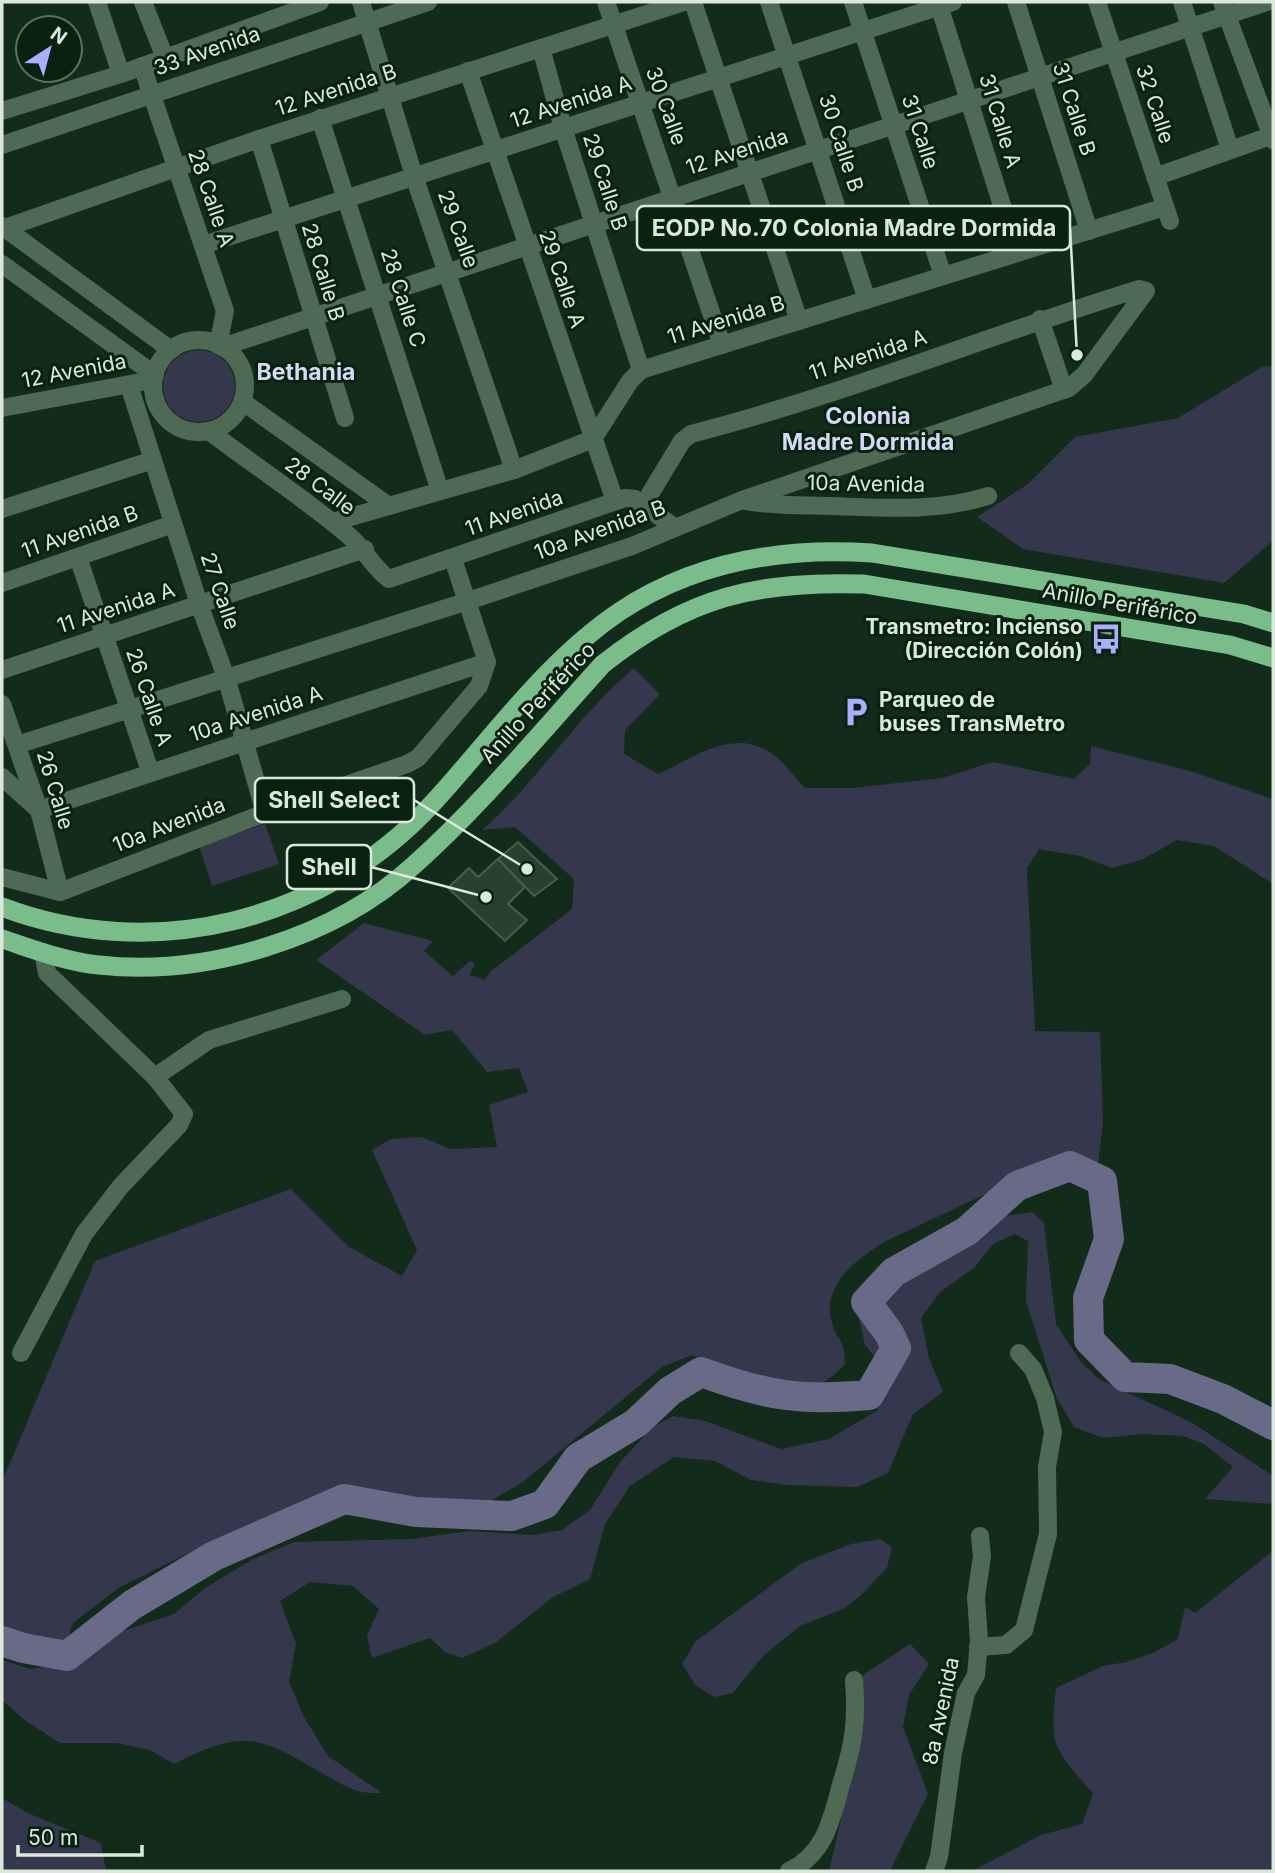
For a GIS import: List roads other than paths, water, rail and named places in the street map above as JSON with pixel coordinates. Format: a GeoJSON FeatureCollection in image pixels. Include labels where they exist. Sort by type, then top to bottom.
{"type":"FeatureCollection","features":[{"type":"Feature","properties":{"kind":"highway","name":"Anillo Periférico"},"geometry":{"type":"LineString","coordinates":[[2,907],[65,926],[145,933],[222,925],[290,904],[358,868],[392,843],[432,805],[554,667],[589,635],[651,594],[721,566],[780,553],[822,550],[872,552],[1244,614],[1273,623]]}},
{"type":"Feature","properties":{"kind":"highway","name":"Anillo Periférico"},"geometry":{"type":"LineString","coordinates":[[2,939],[43,953],[97,965],[142,967],[225,958],[286,941],[348,911],[413,867],[464,817],[603,664],[646,632],[719,598],[807,582],[864,584],[1230,645],[1273,658]]}},
{"type":"Feature","properties":{"kind":"street"},"geometry":{"type":"LineString","coordinates":[[97,2],[121,74]]}},
{"type":"Feature","properties":{"kind":"street"},"geometry":{"type":"LineString","coordinates":[[143,2],[165,58]]}},
{"type":"Feature","properties":{"kind":"street","name":"33 Avenida"},"geometry":{"type":"LineString","coordinates":[[2,111],[121,74],[320,2]]}},
{"type":"Feature","properties":{"kind":"street","name":"29 Calle"},"geometry":{"type":"LineString","coordinates":[[360,2],[414,176],[449,271],[514,470]]}},
{"type":"Feature","properties":{"kind":"street","name":"33 Avenida"},"geometry":{"type":"LineString","coordinates":[[2,145],[428,2]]}},
{"type":"Feature","properties":{"kind":"street","name":"30 Calle"},"geometry":{"type":"LineString","coordinates":[[606,2],[722,345]]}},
{"type":"Feature","properties":{"kind":"street","name":"12 Avenida B"},"geometry":{"type":"LineString","coordinates":[[3,227],[320,118],[684,2]]}},
{"type":"Feature","properties":{"kind":"street"},"geometry":{"type":"LineString","coordinates":[[694,2],[799,321]]}},
{"type":"Feature","properties":{"kind":"street","name":"30 Calle B"},"geometry":{"type":"LineString","coordinates":[[769,2],[867,300]]}},
{"type":"Feature","properties":{"kind":"street","name":"31 Calle"},"geometry":{"type":"LineString","coordinates":[[853,2],[943,276]]}},
{"type":"Feature","properties":{"kind":"street","name":"31 Calle B"},"geometry":{"type":"LineString","coordinates":[[1016,2],[1089,231]]}},
{"type":"Feature","properties":{"kind":"street","name":"32 Calle"},"geometry":{"type":"LineString","coordinates":[[1097,2],[1168,214]]}},
{"type":"Feature","properties":{"kind":"street"},"geometry":{"type":"LineString","coordinates":[[1182,2],[1230,149]]}},
{"type":"Feature","properties":{"kind":"street","name":"12 Avenida"},"geometry":{"type":"LineString","coordinates":[[220,346],[1191,27],[1224,8],[1267,2]]}},
{"type":"Feature","properties":{"kind":"street","name":"12 Avenida A"},"geometry":{"type":"LineString","coordinates":[[203,245],[943,3]]}},
{"type":"Feature","properties":{"kind":"street","name":"31 Calle A"},"geometry":{"type":"LineString","coordinates":[[943,3],[1017,253]]}},
{"type":"Feature","properties":{"kind":"street"},"geometry":{"type":"LineString","coordinates":[[1155,177],[1230,149],[1273,137],[1224,8]]}},
{"type":"Feature","properties":{"kind":"street","name":"29 Calle B"},"geometry":{"type":"LineString","coordinates":[[541,48],[563,128],[642,370]]}},
{"type":"Feature","properties":{"kind":"street","name":"28 Calle A"},"geometry":{"type":"LineString","coordinates":[[142,66],[225,311],[220,346]]}},
{"type":"Feature","properties":{"kind":"street","name":"29 Calle A"},"geometry":{"type":"LineString","coordinates":[[468,71],[615,501]]}},
{"type":"Feature","properties":{"kind":"street","name":"28 Calle C"},"geometry":{"type":"LineString","coordinates":[[320,118],[440,491]]}},
{"type":"Feature","properties":{"kind":"street","name":"28 Calle B"},"geometry":{"type":"LineString","coordinates":[[259,139],[345,418]]}},
{"type":"Feature","properties":{"kind":"street","name":"11 Avenida B"},"geometry":{"type":"LineString","coordinates":[[642,370],[1089,231],[1168,214]]}},
{"type":"Feature","properties":{"kind":"street"},"geometry":{"type":"LineString","coordinates":[[3,227],[171,350]]}},
{"type":"Feature","properties":{"kind":"street"},"geometry":{"type":"LineString","coordinates":[[2,264],[154,377]]}},
{"type":"Feature","properties":{"kind":"street","name":"10a Avenida B"},"geometry":{"type":"LineString","coordinates":[[16,745],[632,546],[742,500],[1064,390],[1084,375],[1145,296],[1144,288],[1139,289]]}},
{"type":"Feature","properties":{"kind":"street","name":"11 Avenida A"},"geometry":{"type":"LineString","coordinates":[[644,504],[678,447],[691,433],[887,375],[1040,319],[1139,289]]}},
{"type":"Feature","properties":{"kind":"street"},"geometry":{"type":"LineString","coordinates":[[1040,319],[1064,390]]}},
{"type":"Feature","properties":{"kind":"street"},"geometry":{"type":"LineString","coordinates":[[194,341],[220,346],[234,357],[242,371],[245,385],[243,402],[231,420],[209,431],[186,430],[166,418],[156,400],[154,377],[159,363],[171,350],[194,341]]}},
{"type":"Feature","properties":{"kind":"street"},"geometry":{"type":"LineString","coordinates":[[333,522],[514,470],[593,439],[631,381],[642,370]]}},
{"type":"Feature","properties":{"kind":"street","name":"12 Avenida"},"geometry":{"type":"LineString","coordinates":[[2,408],[129,385],[154,377]]}},
{"type":"Feature","properties":{"kind":"street","name":"27 Calle"},"geometry":{"type":"LineString","coordinates":[[129,385],[199,604],[226,677],[265,813]]}},
{"type":"Feature","properties":{"kind":"street","name":"28 Calle"},"geometry":{"type":"LineString","coordinates":[[243,402],[389,506]]}},
{"type":"Feature","properties":{"kind":"street"},"geometry":{"type":"LineString","coordinates":[[145,433],[166,418]]}},
{"type":"Feature","properties":{"kind":"street","name":"28 Calle"},"geometry":{"type":"LineString","coordinates":[[209,431],[333,522],[365,549],[381,573],[389,579],[398,576]]}},
{"type":"Feature","properties":{"kind":"street"},"geometry":{"type":"LineString","coordinates":[[2,509],[153,460]]}},
{"type":"Feature","properties":{"kind":"street","name":"10a Avenida"},"geometry":{"type":"LineString","coordinates":[[742,500],[780,506],[929,508],[956,506],[988,496]]}},
{"type":"Feature","properties":{"kind":"street","name":"11 Avenida"},"geometry":{"type":"LineString","coordinates":[[398,576],[615,501],[635,499],[644,504]]}},
{"type":"Feature","properties":{"kind":"street"},"geometry":{"type":"LineString","coordinates":[[644,504],[674,527]]}},
{"type":"Feature","properties":{"kind":"street","name":"11 Avenida B"},"geometry":{"type":"LineString","coordinates":[[2,583],[173,524]]}},
{"type":"Feature","properties":{"kind":"street","name":"11 Avenida A"},"geometry":{"type":"LineString","coordinates":[[2,670],[365,549]]}},
{"type":"Feature","properties":{"kind":"street","name":"26 Calle A"},"geometry":{"type":"LineString","coordinates":[[78,557],[150,771]]}},
{"type":"Feature","properties":{"kind":"street"},"geometry":{"type":"LineString","coordinates":[[453,559],[487,662]]}},
{"type":"Feature","properties":{"kind":"street","name":"10a Avenida"},"geometry":{"type":"LineString","coordinates":[[60,892],[265,813],[418,758],[479,686],[487,662]]}},
{"type":"Feature","properties":{"kind":"street","name":"10a Avenida A"},"geometry":{"type":"LineString","coordinates":[[39,810],[150,771],[487,662]]}},
{"type":"Feature","properties":{"kind":"street","name":"26 Calle"},"geometry":{"type":"LineString","coordinates":[[2,704],[39,810],[60,892]]}},
{"type":"Feature","properties":{"kind":"street"},"geometry":{"type":"LineString","coordinates":[[2,778],[39,810]]}},
{"type":"Feature","properties":{"kind":"street"},"geometry":{"type":"LineString","coordinates":[[2,877],[60,892]]}},
{"type":"Feature","properties":{"kind":"street"},"geometry":{"type":"LineString","coordinates":[[21,1353],[84,1234],[121,1186],[180,1125],[184,1114],[155,1077],[47,973],[43,953]]}},
{"type":"Feature","properties":{"kind":"street"},"geometry":{"type":"LineString","coordinates":[[155,1077],[209,1040],[342,999]]}},
{"type":"Feature","properties":{"kind":"street","name":"8a Avenida"},"geometry":{"type":"LineString","coordinates":[[934,1871],[939,1857],[953,1753],[966,1693],[975,1679],[978,1647],[1006,1645],[1024,1630],[1048,1535],[1047,1467],[1053,1432],[1045,1398],[1033,1369],[1019,1353]]}},
{"type":"Feature","properties":{"kind":"street"},"geometry":{"type":"LineString","coordinates":[[978,1647],[976,1597],[982,1556],[980,1536]]}},
{"type":"Feature","properties":{"kind":"street"},"geometry":{"type":"LineString","coordinates":[[789,1871],[813,1854],[825,1837],[836,1811],[856,1730],[854,1680]]}},
{"type":"Feature","properties":{"kind":"waterway"},"geometry":{"type":"LineString","coordinates":[[2,1641],[67,1656],[132,1605],[214,1556],[344,1499],[416,1512],[512,1516],[545,1504],[578,1458],[636,1423],[670,1391],[701,1372],[745,1387],[784,1395],[869,1395],[896,1348],[889,1333],[866,1302],[894,1272],[967,1231],[1017,1186],[1070,1166],[1102,1181],[1109,1239],[1088,1298],[1089,1340],[1125,1377],[1170,1379],[1223,1399],[1273,1425]]}},
{"type":"Feature","properties":{"kind":"place","name":"EODP No.70 Colonia Madre Dormida"},"geometry":{"type":"Point","coordinates":[1077,355]}},
{"type":"Feature","properties":{"kind":"place","name":"Transmetro: Incienso (Dirección Colón)"},"geometry":{"type":"Point","coordinates":[1106,639]}},
{"type":"Feature","properties":{"kind":"place","name":"Parqueo de buses TransMetro"},"geometry":{"type":"Point","coordinates":[856,712]}},
{"type":"Feature","properties":{"kind":"place","name":"Shell Select"},"geometry":{"type":"Point","coordinates":[527,869]}},
{"type":"Feature","properties":{"kind":"place","name":"Shell"},"geometry":{"type":"Point","coordinates":[486,897]}},
{"type":"Feature","properties":{"kind":"district","name":"Bethania"},"geometry":{"type":"Point","coordinates":[306,372]}},
{"type":"Feature","properties":{"kind":"district","name":"Colonia Madre Dormida"},"geometry":{"type":"Point","coordinates":[868,429]}}]}
